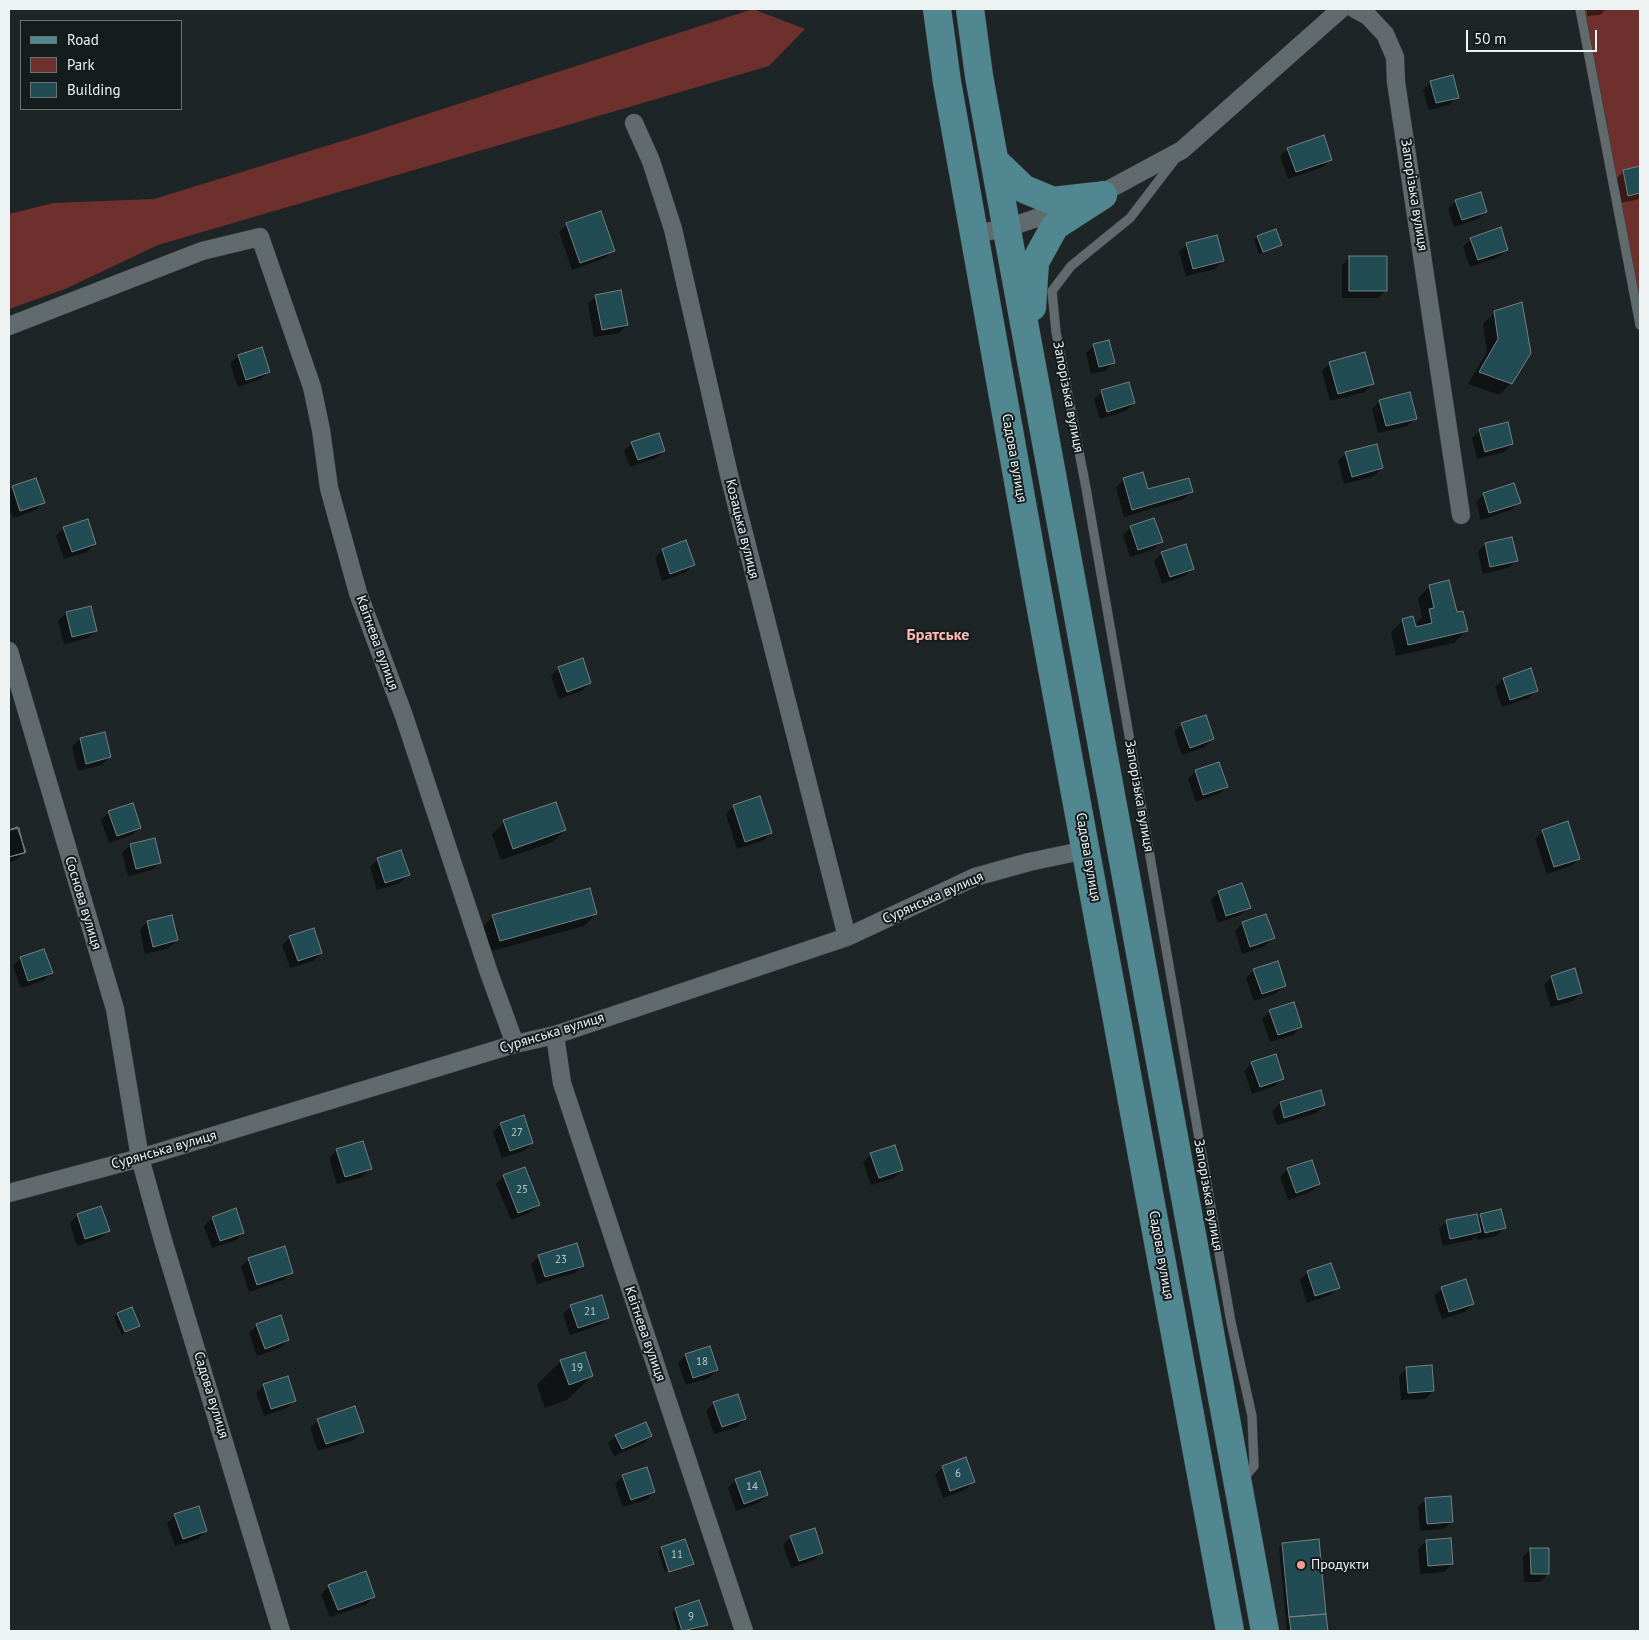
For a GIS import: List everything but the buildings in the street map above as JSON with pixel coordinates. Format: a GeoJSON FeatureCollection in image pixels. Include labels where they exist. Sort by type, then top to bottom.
{"type":"FeatureCollection","features":[{"type":"Feature","properties":{"kind":"main road","name":"Садова вулиця"},"geometry":{"type":"LineString","coordinates":[[938,9],[947,82],[974,234],[1230,1631]]}},
{"type":"Feature","properties":{"kind":"main road"},"geometry":{"type":"LineString","coordinates":[[970,9],[994,161],[1265,1631]]}},
{"type":"Feature","properties":{"kind":"main road"},"geometry":{"type":"LineString","coordinates":[[994,161],[1024,189],[1053,201],[1103,195]]}},
{"type":"Feature","properties":{"kind":"main road"},"geometry":{"type":"LineString","coordinates":[[1028,342],[1035,262],[1055,226],[1103,195]]}},
{"type":"Feature","properties":{"kind":"street"},"geometry":{"type":"LineString","coordinates":[[974,234],[1006,221],[1103,195],[1182,150],[1341,9]]}},
{"type":"Feature","properties":{"kind":"street","name":"Запорізька вулиця"},"geometry":{"type":"LineString","coordinates":[[1355,9],[1368,16],[1385,34],[1395,57],[1396,82],[1461,515]]}},
{"type":"Feature","properties":{"kind":"street","name":"Козацька вулиця"},"geometry":{"type":"LineString","coordinates":[[634,123],[650,161],[673,228],[730,479],[847,937]]}},
{"type":"Feature","properties":{"kind":"street","name":"Квітнева вулиця"},"geometry":{"type":"LineString","coordinates":[[9,326],[202,251],[260,237],[312,387],[321,430],[329,488],[358,593],[404,716],[489,973],[515,1044]]}},
{"type":"Feature","properties":{"kind":"street","name":"Соснова вулиця"},"geometry":{"type":"LineString","coordinates":[[9,651],[115,1008],[140,1158]]}},
{"type":"Feature","properties":{"kind":"street","name":"Сурянська вулиця"},"geometry":{"type":"LineString","coordinates":[[9,1193],[140,1158],[515,1044],[556,1034],[847,937],[975,877],[1029,862],[1086,850]]}},
{"type":"Feature","properties":{"kind":"street","name":"Квітнева вулиця"},"geometry":{"type":"LineString","coordinates":[[556,1034],[562,1083],[744,1631]]}},
{"type":"Feature","properties":{"kind":"street","name":"Садова вулиця"},"geometry":{"type":"LineString","coordinates":[[140,1158],[281,1631]]}},
{"type":"Feature","properties":{"kind":"lane"},"geometry":{"type":"LineString","coordinates":[[1580,9],[1640,325]]}},
{"type":"Feature","properties":{"kind":"lane","name":"Запорізька вулиця"},"geometry":{"type":"LineString","coordinates":[[1182,150],[1130,218],[1071,266],[1052,291],[1056,332],[1086,488],[1231,1322],[1252,1416],[1254,1466],[1238,1485]]}},
{"type":"Feature","properties":{"kind":"green space"},"geometry":{"type":"Polygon","coordinates":[[[753,9],[805,29],[769,66],[158,245],[65,289],[9,309],[9,214],[53,203],[154,199],[365,134],[753,9]]]}},
{"type":"Feature","properties":{"kind":"green space"},"geometry":{"type":"Polygon","coordinates":[[[1585,9],[1640,9],[1640,303],[1600,90],[1585,9]]]}},
{"type":"Feature","properties":{"kind":"place","name":"Продукти"},"geometry":{"type":"Point","coordinates":[1301,1565]}},
{"type":"Feature","properties":{"kind":"district","name":"Братське"},"geometry":{"type":"Point","coordinates":[938,635]}}]}
